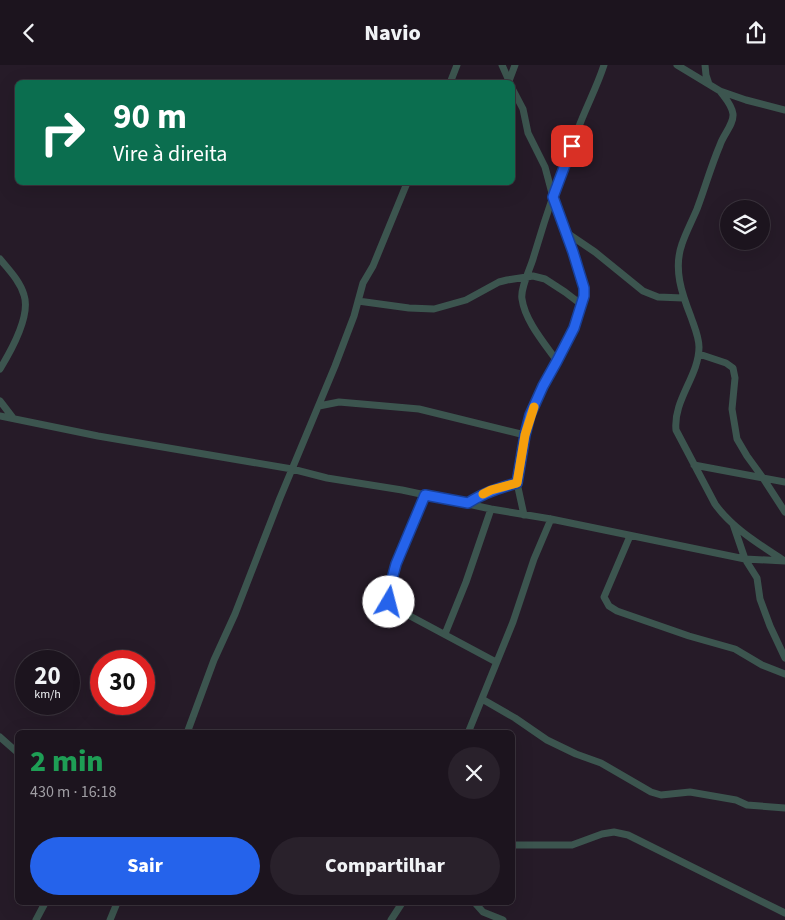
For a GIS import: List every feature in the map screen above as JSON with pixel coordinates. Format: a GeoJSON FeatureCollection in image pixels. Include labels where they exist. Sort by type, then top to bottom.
{"type":"FeatureCollection","features":[{"type":"Feature","properties":{"kind":"street"},"geometry":{"type":"LineString","coordinates":[[451,80],[457,65]]}},
{"type":"Feature","properties":{"kind":"street"},"geometry":{"type":"LineString","coordinates":[[502,65],[508,80]]}},
{"type":"Feature","properties":{"kind":"street"},"geometry":{"type":"LineString","coordinates":[[511,80],[515,65]]}},
{"type":"Feature","properties":{"kind":"street"},"geometry":{"type":"LineString","coordinates":[[677,65],[720,91],[785,110]]}},
{"type":"Feature","properties":{"kind":"street"},"geometry":{"type":"LineString","coordinates":[[704,65],[709,84]]}},
{"type":"Feature","properties":{"kind":"street"},"geometry":{"type":"LineString","coordinates":[[557,361],[526,313],[521,297],[522,289],[578,129],[606,66]]}},
{"type":"Feature","properties":{"kind":"street"},"geometry":{"type":"LineString","coordinates":[[720,91],[732,108],[732,121],[720,143],[678,257],[683,298],[697,335],[699,354],[675,423],[676,430],[694,465],[715,505],[722,514],[784,561]]}},
{"type":"Feature","properties":{"kind":"street"},"geometry":{"type":"LineString","coordinates":[[515,94],[523,109],[528,133],[545,167],[553,197],[567,233],[584,288],[582,305],[574,328],[530,415],[517,483],[524,515]]}},
{"type":"Feature","properties":{"kind":"street"},"geometry":{"type":"LineString","coordinates":[[188,730],[214,659],[235,614],[280,498],[345,341],[363,283],[373,266],[405,185]]}},
{"type":"Feature","properties":{"kind":"street"},"geometry":{"type":"LineString","coordinates":[[567,233],[643,291],[658,297],[683,298]]}},
{"type":"Feature","properties":{"kind":"street"},"geometry":{"type":"LineString","coordinates":[[0,259],[19,283],[25,296],[26,308],[10,353],[0,369]]}},
{"type":"Feature","properties":{"kind":"street"},"geometry":{"type":"LineString","coordinates":[[358,301],[409,308],[434,309],[466,300],[507,280],[533,276],[545,279],[582,305]]}},
{"type":"Feature","properties":{"kind":"street"},"geometry":{"type":"LineString","coordinates":[[699,354],[726,363],[733,368],[732,409],[737,439],[746,456],[785,512]]}},
{"type":"Feature","properties":{"kind":"street"},"geometry":{"type":"LineString","coordinates":[[0,401],[13,418]]}},
{"type":"Feature","properties":{"kind":"street"},"geometry":{"type":"LineString","coordinates":[[319,406],[339,402],[419,409],[525,435]]}},
{"type":"Feature","properties":{"kind":"street"},"geometry":{"type":"LineString","coordinates":[[0,416],[98,436],[292,469],[326,478],[375,485],[491,509],[551,519],[745,559],[784,561]]}},
{"type":"Feature","properties":{"kind":"street"},"geometry":{"type":"LineString","coordinates":[[694,465],[785,482]]}},
{"type":"Feature","properties":{"kind":"street"},"geometry":{"type":"LineString","coordinates":[[468,503],[491,490],[517,483]]}},
{"type":"Feature","properties":{"kind":"street"},"geometry":{"type":"LineString","coordinates":[[425,495],[396,564],[388,594],[389,602],[397,609],[496,662]]}},
{"type":"Feature","properties":{"kind":"street"},"geometry":{"type":"LineString","coordinates":[[445,634],[491,509]]}},
{"type":"Feature","properties":{"kind":"street"},"geometry":{"type":"LineString","coordinates":[[469,730],[513,622],[534,559],[551,519]]}},
{"type":"Feature","properties":{"kind":"street"},"geometry":{"type":"LineString","coordinates":[[733,524],[745,559],[757,578],[760,599],[785,658]]}},
{"type":"Feature","properties":{"kind":"street"},"geometry":{"type":"LineString","coordinates":[[630,536],[604,597],[609,607],[688,636],[736,649],[762,665],[785,674]]}},
{"type":"Feature","properties":{"kind":"street"},"geometry":{"type":"LineString","coordinates":[[482,699],[547,740],[576,754],[601,763],[651,792],[661,795],[690,792],[736,800],[747,805],[785,808]]}},
{"type":"Feature","properties":{"kind":"street"},"geometry":{"type":"LineString","coordinates":[[0,737],[15,750]]}},
{"type":"Feature","properties":{"kind":"street"},"geometry":{"type":"LineString","coordinates":[[515,845],[572,845],[602,834],[614,832],[628,835],[785,913]]}},
{"type":"Feature","properties":{"kind":"street"},"geometry":{"type":"LineString","coordinates":[[36,920],[44,905]]}},
{"type":"Feature","properties":{"kind":"street"},"geometry":{"type":"LineString","coordinates":[[110,920],[116,905]]}},
{"type":"Feature","properties":{"kind":"street"},"geometry":{"type":"LineString","coordinates":[[391,920],[401,905]]}},
{"type":"Feature","properties":{"kind":"street"},"geometry":{"type":"LineString","coordinates":[[477,905],[483,912],[504,920]]}},
{"type":"Feature","properties":{"kind":"slow traffic"},"geometry":{"type":"LineString","coordinates":[[483,494],[517,483],[525,435],[534,407]]}},
{"type":"Feature","properties":{"kind":"route"},"geometry":{"type":"LineString","coordinates":[[389,602],[388,594],[396,564],[425,495],[468,503],[491,490],[517,483],[530,415],[574,328],[584,296],[584,288],[573,252],[553,197],[572,146]]}}]}
